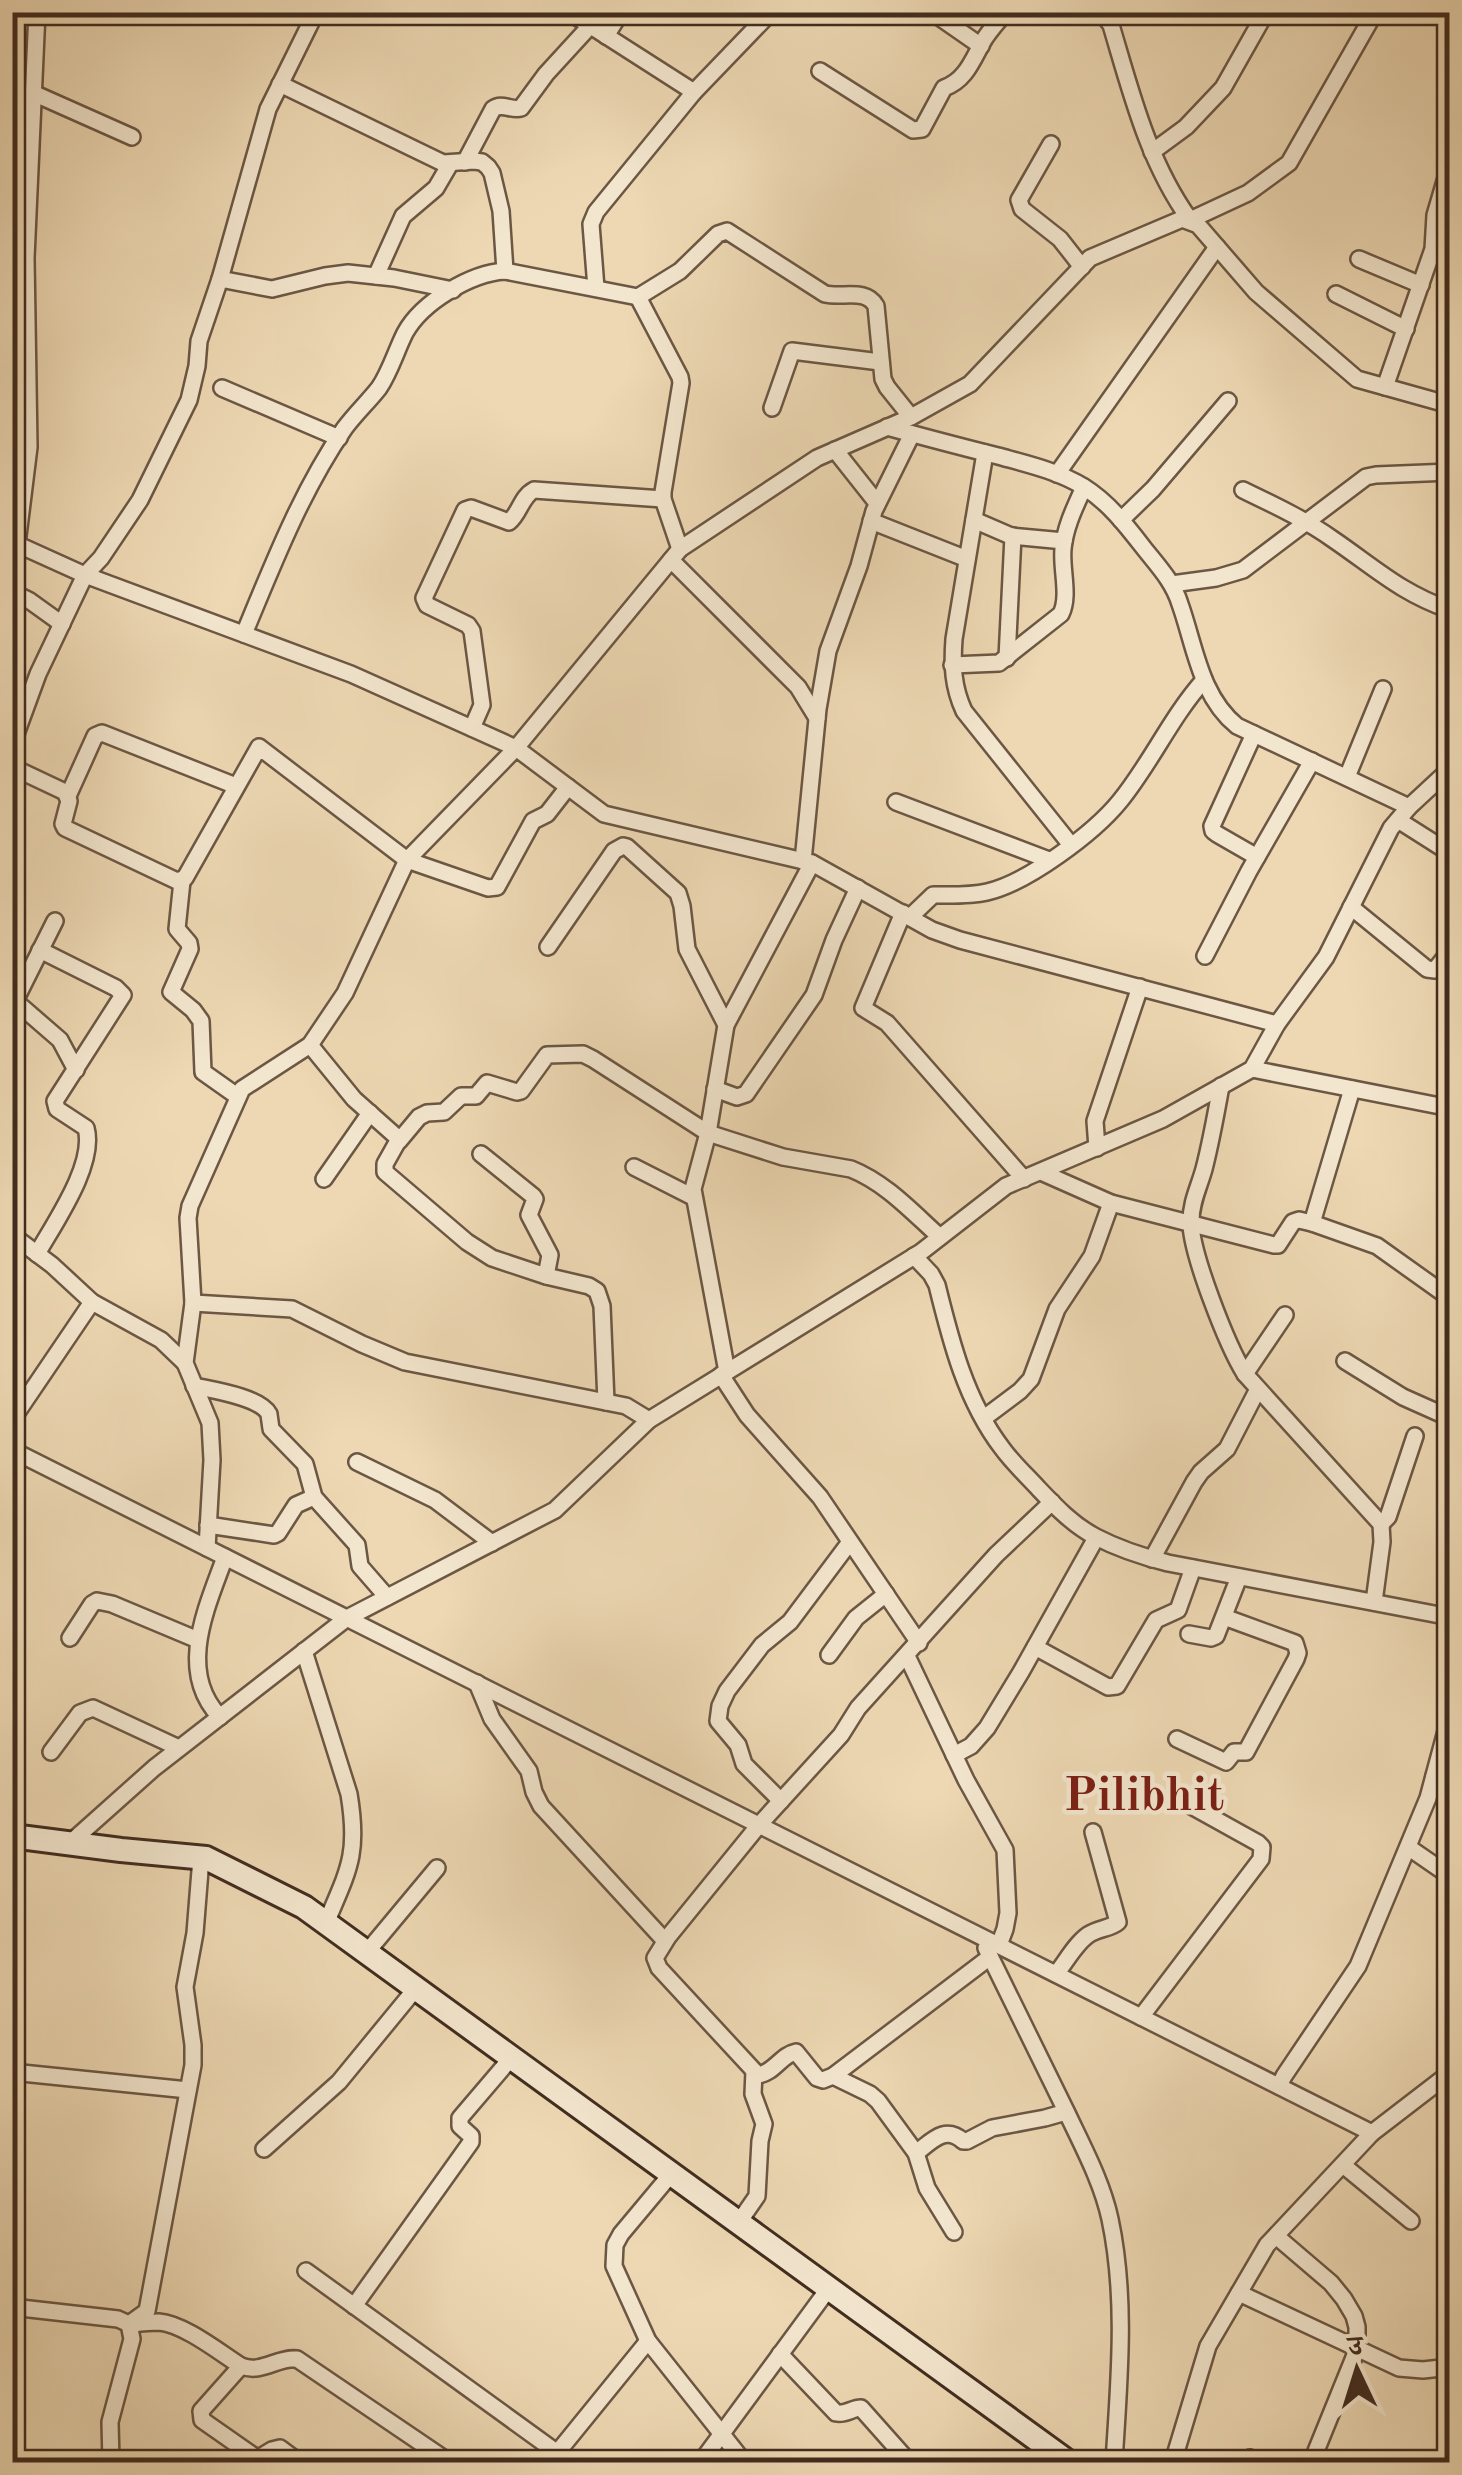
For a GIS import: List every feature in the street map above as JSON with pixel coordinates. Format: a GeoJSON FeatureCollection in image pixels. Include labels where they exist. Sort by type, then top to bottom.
{"type":"FeatureCollection","features":[{"type":"Feature","properties":{"kind":"main road"},"geometry":{"type":"LineString","coordinates":[[12,1836],[206,1858],[304,1907],[1068,2462]]}},
{"type":"Feature","properties":{"kind":"street"},"geometry":{"type":"LineString","coordinates":[[55,12],[37,15],[19,259],[28,447],[14,544],[85,575],[351,674],[516,748],[604,814],[808,862],[932,930],[960,940],[1277,1024]]}},
{"type":"Feature","properties":{"kind":"street"},"geometry":{"type":"LineString","coordinates":[[12,745],[38,674],[85,575],[140,500],[188,400],[196,352],[268,109],[316,12]]}},
{"type":"Feature","properties":{"kind":"street"},"geometry":{"type":"LineString","coordinates":[[569,12],[694,92]]}},
{"type":"Feature","properties":{"kind":"street"},"geometry":{"type":"LineString","coordinates":[[606,36],[621,12]]}},
{"type":"Feature","properties":{"kind":"street"},"geometry":{"type":"LineString","coordinates":[[596,288],[592,224],[596,212],[694,92],[771,12]]}},
{"type":"Feature","properties":{"kind":"street"},"geometry":{"type":"LineString","coordinates":[[932,12],[981,46]]}},
{"type":"Feature","properties":{"kind":"street"},"geometry":{"type":"LineString","coordinates":[[820,71],[918,131],[944,88],[958,82],[1006,12]]}},
{"type":"Feature","properties":{"kind":"street"},"geometry":{"type":"LineString","coordinates":[[1152,152],[1186,126],[1223,88],[1266,12]]}},
{"type":"Feature","properties":{"kind":"street"},"geometry":{"type":"LineString","coordinates":[[185,1363],[193,1303],[190,1206],[237,1096],[245,1086],[310,1046],[345,993],[407,860],[516,748],[676,554],[817,458],[911,417],[970,384],[1090,258],[1248,193],[1289,163],[1375,12]]}},
{"type":"Feature","properties":{"kind":"street"},"geometry":{"type":"LineString","coordinates":[[1110,17],[1146,140],[1190,220],[1256,292],[1357,379],[1450,404]]}},
{"type":"Feature","properties":{"kind":"street"},"geometry":{"type":"LineString","coordinates":[[376,276],[403,216],[458,163],[493,109],[521,108],[590,26]]}},
{"type":"Feature","properties":{"kind":"street"},"geometry":{"type":"LineString","coordinates":[[280,84],[424,155],[458,163],[482,162],[492,174],[503,224],[506,271]]}},
{"type":"Feature","properties":{"kind":"street"},"geometry":{"type":"LineString","coordinates":[[12,103],[33,98],[132,138]]}},
{"type":"Feature","properties":{"kind":"street"},"geometry":{"type":"LineString","coordinates":[[1051,144],[1019,204],[1060,239],[1082,267]]}},
{"type":"Feature","properties":{"kind":"street"},"geometry":{"type":"LineString","coordinates":[[1385,387],[1433,248],[1435,214],[1450,164]]}},
{"type":"Feature","properties":{"kind":"street"},"geometry":{"type":"LineString","coordinates":[[244,634],[286,532],[339,438],[382,383],[407,329],[428,305],[491,272],[506,271],[638,297],[680,271],[718,234],[727,231],[825,294],[863,295],[873,300],[886,387],[911,417]]}},
{"type":"Feature","properties":{"kind":"street"},"geometry":{"type":"LineString","coordinates":[[1057,474],[1217,247]]}},
{"type":"Feature","properties":{"kind":"street"},"geometry":{"type":"LineString","coordinates":[[1359,259],[1421,285]]}},
{"type":"Feature","properties":{"kind":"street"},"geometry":{"type":"LineString","coordinates":[[220,279],[272,290],[336,274],[410,280],[453,290]]}},
{"type":"Feature","properties":{"kind":"street"},"geometry":{"type":"LineString","coordinates":[[1336,294],[1406,329]]}},
{"type":"Feature","properties":{"kind":"street"},"geometry":{"type":"LineString","coordinates":[[638,297],[680,377],[664,499],[676,554],[798,686],[817,718]]}},
{"type":"Feature","properties":{"kind":"street"},"geometry":{"type":"LineString","coordinates":[[772,408],[792,351],[880,362]]}},
{"type":"Feature","properties":{"kind":"street"},"geometry":{"type":"LineString","coordinates":[[222,388],[339,438]]}},
{"type":"Feature","properties":{"kind":"street"},"geometry":{"type":"LineString","coordinates":[[1121,520],[1153,489],[1228,401]]}},
{"type":"Feature","properties":{"kind":"street"},"geometry":{"type":"LineString","coordinates":[[887,427],[1057,474],[1104,502],[1172,584],[1204,680],[1226,717],[1347,778],[1404,813],[1450,853]]}},
{"type":"Feature","properties":{"kind":"street"},"geometry":{"type":"LineString","coordinates":[[912,434],[877,503],[860,566],[828,651],[817,718],[808,862],[726,1025],[693,1197],[724,1374],[748,1415],[820,1497],[919,1642]]}},
{"type":"Feature","properties":{"kind":"street"},"geometry":{"type":"LineString","coordinates":[[835,450],[877,503]]}},
{"type":"Feature","properties":{"kind":"street"},"geometry":{"type":"LineString","coordinates":[[985,453],[954,640],[954,692],[964,711],[1070,845]]}},
{"type":"Feature","properties":{"kind":"street"},"geometry":{"type":"LineString","coordinates":[[1172,584],[1243,570],[1366,478],[1376,474],[1450,472]]}},
{"type":"Feature","properties":{"kind":"street"},"geometry":{"type":"LineString","coordinates":[[952,665],[994,665],[1064,610],[1064,541],[1084,487]]}},
{"type":"Feature","properties":{"kind":"street"},"geometry":{"type":"LineString","coordinates":[[472,728],[482,704],[472,631],[427,605],[424,598],[465,510],[472,508],[509,522],[526,495],[534,490],[664,499]]}},
{"type":"Feature","properties":{"kind":"street"},"geometry":{"type":"LineString","coordinates":[[1243,490],[1307,522],[1400,589],[1450,610]]}},
{"type":"Feature","properties":{"kind":"street"},"geometry":{"type":"LineString","coordinates":[[974,520],[1014,536],[1064,541]]}},
{"type":"Feature","properties":{"kind":"street"},"geometry":{"type":"LineString","coordinates":[[871,521],[967,560]]}},
{"type":"Feature","properties":{"kind":"street"},"geometry":{"type":"LineString","coordinates":[[1007,658],[1014,536]]}},
{"type":"Feature","properties":{"kind":"street"},"geometry":{"type":"LineString","coordinates":[[12,592],[62,624]]}},
{"type":"Feature","properties":{"kind":"street"},"geometry":{"type":"LineString","coordinates":[[1024,1180],[893,1029],[863,1008],[906,915],[933,895],[997,890],[1038,869],[1088,832],[1120,802],[1204,680]]}},
{"type":"Feature","properties":{"kind":"street"},"geometry":{"type":"LineString","coordinates":[[1347,778],[1383,689]]}},
{"type":"Feature","properties":{"kind":"street"},"geometry":{"type":"LineString","coordinates":[[182,881],[172,880],[66,828],[68,796],[94,736],[102,733],[236,786]]}},
{"type":"Feature","properties":{"kind":"street"},"geometry":{"type":"LineString","coordinates":[[1254,734],[1212,830],[1257,857]]}},
{"type":"Feature","properties":{"kind":"street"},"geometry":{"type":"LineString","coordinates":[[237,1096],[203,1072],[201,1021],[194,1010],[171,992],[190,949],[177,929],[182,881],[257,749],[261,748],[407,860],[488,888],[497,887],[533,820],[546,814],[568,787]]}},
{"type":"Feature","properties":{"kind":"street"},"geometry":{"type":"LineString","coordinates":[[1205,956],[1312,761]]}},
{"type":"Feature","properties":{"kind":"street"},"geometry":{"type":"LineString","coordinates":[[12,767],[68,796]]}},
{"type":"Feature","properties":{"kind":"street"},"geometry":{"type":"LineString","coordinates":[[70,1843],[154,1768],[347,1618],[555,1510],[649,1420],[914,1256],[1006,1186],[1163,1119],[1252,1068],[1277,1024],[1326,958],[1391,828],[1450,768]]}},
{"type":"Feature","properties":{"kind":"street"},"geometry":{"type":"LineString","coordinates":[[896,802],[1050,860]]}},
{"type":"Feature","properties":{"kind":"street"},"geometry":{"type":"LineString","coordinates":[[548,947],[614,851],[627,847],[678,894],[687,949],[726,1025]]}},
{"type":"Feature","properties":{"kind":"street"},"geometry":{"type":"LineString","coordinates":[[715,1088],[738,1097],[746,1094],[816,991],[858,888]]}},
{"type":"Feature","properties":{"kind":"street"},"geometry":{"type":"LineString","coordinates":[[1351,907],[1427,969],[1435,970],[1450,951]]}},
{"type":"Feature","properties":{"kind":"street"},"geometry":{"type":"LineString","coordinates":[[55,921],[15,1001],[60,1040],[76,1070]]}},
{"type":"Feature","properties":{"kind":"street"},"geometry":{"type":"LineString","coordinates":[[37,1254],[86,1159],[86,1128],[55,1105],[123,995],[40,950]]}},
{"type":"Feature","properties":{"kind":"street"},"geometry":{"type":"LineString","coordinates":[[1097,1148],[1096,1121],[1140,987]]}},
{"type":"Feature","properties":{"kind":"street"},"geometry":{"type":"LineString","coordinates":[[310,1046],[354,1099],[398,1141]]}},
{"type":"Feature","properties":{"kind":"street"},"geometry":{"type":"LineString","coordinates":[[606,1402],[597,1291],[480,1252],[385,1172],[385,1164],[398,1141],[419,1117],[444,1112],[460,1096],[476,1096],[487,1083],[513,1092],[520,1090],[544,1058],[552,1054],[587,1056],[708,1133],[783,1156],[862,1173],[877,1181],[940,1237]]}},
{"type":"Feature","properties":{"kind":"street"},"geometry":{"type":"LineString","coordinates":[[1252,1068],[1450,1108]]}},
{"type":"Feature","properties":{"kind":"street"},"geometry":{"type":"LineString","coordinates":[[1221,1086],[1190,1224],[1202,1270],[1245,1374],[1381,1524],[1374,1602]]}},
{"type":"Feature","properties":{"kind":"street"},"geometry":{"type":"LineString","coordinates":[[1312,1223],[1352,1090]]}},
{"type":"Feature","properties":{"kind":"street"},"geometry":{"type":"LineString","coordinates":[[324,1179],[370,1113]]}},
{"type":"Feature","properties":{"kind":"street"},"geometry":{"type":"LineString","coordinates":[[480,1154],[535,1199],[529,1216],[550,1254],[546,1276]]}},
{"type":"Feature","properties":{"kind":"street"},"geometry":{"type":"LineString","coordinates":[[634,1167],[693,1197]]}},
{"type":"Feature","properties":{"kind":"street"},"geometry":{"type":"LineString","coordinates":[[1041,1172],[1111,1204],[1274,1245],[1278,1245],[1293,1222],[1312,1223],[1377,1246],[1450,1298]]}},
{"type":"Feature","properties":{"kind":"street"},"geometry":{"type":"LineString","coordinates":[[984,1418],[1031,1379],[1057,1310],[1092,1256],[1111,1204]]}},
{"type":"Feature","properties":{"kind":"street"},"geometry":{"type":"LineString","coordinates":[[12,1235],[92,1302],[161,1340],[185,1363],[210,1423],[207,1548]]}},
{"type":"Feature","properties":{"kind":"street"},"geometry":{"type":"LineString","coordinates":[[914,1256],[932,1274],[957,1361],[1004,1451],[1078,1526],[1096,1538],[1152,1559],[1450,1617]]}},
{"type":"Feature","properties":{"kind":"street"},"geometry":{"type":"LineString","coordinates":[[12,1420],[92,1302]]}},
{"type":"Feature","properties":{"kind":"street"},"geometry":{"type":"LineString","coordinates":[[193,1303],[292,1308],[405,1362],[626,1406],[649,1420]]}},
{"type":"Feature","properties":{"kind":"street"},"geometry":{"type":"LineString","coordinates":[[1245,1374],[1286,1314]]}},
{"type":"Feature","properties":{"kind":"street"},"geometry":{"type":"LineString","coordinates":[[1345,1362],[1403,1397],[1450,1418]]}},
{"type":"Feature","properties":{"kind":"street"},"geometry":{"type":"LineString","coordinates":[[194,1386],[260,1404],[270,1416],[271,1429],[305,1464],[314,1496],[357,1545],[360,1566],[387,1597]]}},
{"type":"Feature","properties":{"kind":"street"},"geometry":{"type":"LineString","coordinates":[[1152,1559],[1194,1482],[1227,1449],[1258,1389]]}},
{"type":"Feature","properties":{"kind":"street"},"geometry":{"type":"LineString","coordinates":[[1381,1524],[1388,1517],[1416,1436]]}},
{"type":"Feature","properties":{"kind":"street"},"geometry":{"type":"LineString","coordinates":[[12,1450],[979,1936],[994,1951],[1093,2168],[1109,2214],[1118,2265],[1120,2380],[1114,2462]]}},
{"type":"Feature","properties":{"kind":"street"},"geometry":{"type":"LineString","coordinates":[[356,1462],[435,1500],[492,1544]]}},
{"type":"Feature","properties":{"kind":"street"},"geometry":{"type":"LineString","coordinates":[[208,1524],[274,1535],[296,1505],[314,1496]]}},
{"type":"Feature","properties":{"kind":"street"},"geometry":{"type":"LineString","coordinates":[[907,1656],[1005,1850],[1005,1929],[994,1951],[832,2076],[817,2078],[796,2052],[758,2075],[659,1968],[656,1954],[760,1825],[841,1735],[858,1708],[996,1556],[1052,1502]]}},
{"type":"Feature","properties":{"kind":"street"},"geometry":{"type":"LineString","coordinates":[[954,1755],[970,1746],[987,1728],[1096,1538]]}},
{"type":"Feature","properties":{"kind":"street"},"geometry":{"type":"LineString","coordinates":[[782,1801],[744,1764],[738,1745],[718,1721],[720,1706],[762,1645],[790,1622],[850,1542]]}},
{"type":"Feature","properties":{"kind":"street"},"geometry":{"type":"LineString","coordinates":[[220,1716],[202,1690],[197,1669],[198,1640],[225,1557]]}},
{"type":"Feature","properties":{"kind":"street"},"geometry":{"type":"LineString","coordinates":[[1035,1648],[1108,1687],[1117,1686],[1156,1620],[1178,1610],[1193,1568]]}},
{"type":"Feature","properties":{"kind":"street"},"geometry":{"type":"LineString","coordinates":[[1190,1634],[1216,1636],[1239,1577]]}},
{"type":"Feature","properties":{"kind":"street"},"geometry":{"type":"LineString","coordinates":[[829,1655],[856,1618],[886,1594]]}},
{"type":"Feature","properties":{"kind":"street"},"geometry":{"type":"LineString","coordinates":[[70,1638],[97,1601],[198,1640]]}},
{"type":"Feature","properties":{"kind":"street"},"geometry":{"type":"LineString","coordinates":[[1176,1739],[1226,1762],[1234,1752],[1246,1752],[1296,1659],[1295,1643],[1224,1617]]}},
{"type":"Feature","properties":{"kind":"street"},"geometry":{"type":"LineString","coordinates":[[304,1651],[353,1818],[352,1858],[326,1922]]}},
{"type":"Feature","properties":{"kind":"street"},"geometry":{"type":"LineString","coordinates":[[477,1683],[498,1729],[529,1772],[541,1806],[665,1941]]}},
{"type":"Feature","properties":{"kind":"street"},"geometry":{"type":"LineString","coordinates":[[50,1752],[80,1712],[93,1708],[179,1748]]}},
{"type":"Feature","properties":{"kind":"street"},"geometry":{"type":"LineString","coordinates":[[1279,2086],[1358,1966],[1428,1798],[1450,1716]]}},
{"type":"Feature","properties":{"kind":"street"},"geometry":{"type":"LineString","coordinates":[[1434,1776],[1450,1792]]}},
{"type":"Feature","properties":{"kind":"street"},"geometry":{"type":"LineString","coordinates":[[1141,2017],[1262,1858],[1258,1843],[1186,1804]]}},
{"type":"Feature","properties":{"kind":"street"},"geometry":{"type":"LineString","coordinates":[[1056,1974],[1089,1934],[1118,1922],[1093,1832]]}},
{"type":"Feature","properties":{"kind":"street"},"geometry":{"type":"LineString","coordinates":[[1408,1847],[1450,1876]]}},
{"type":"Feature","properties":{"kind":"street"},"geometry":{"type":"LineString","coordinates":[[129,2324],[147,2311],[188,2090],[193,2055],[185,1986],[201,1858]]}},
{"type":"Feature","properties":{"kind":"street"},"geometry":{"type":"LineString","coordinates":[[367,1952],[437,1868]]}},
{"type":"Feature","properties":{"kind":"street"},"geometry":{"type":"LineString","coordinates":[[994,1951],[1056,1974],[1372,2134]]}},
{"type":"Feature","properties":{"kind":"street"},"geometry":{"type":"LineString","coordinates":[[264,2149],[326,2096],[417,1987]]}},
{"type":"Feature","properties":{"kind":"street"},"geometry":{"type":"LineString","coordinates":[[354,2306],[471,2142],[472,2136],[460,2126],[460,2118],[512,2057]]}},
{"type":"Feature","properties":{"kind":"street"},"geometry":{"type":"LineString","coordinates":[[739,2222],[758,2196],[764,2124],[753,2094],[754,2070]]}},
{"type":"Feature","properties":{"kind":"street"},"geometry":{"type":"LineString","coordinates":[[12,2072],[188,2090]]}},
{"type":"Feature","properties":{"kind":"street"},"geometry":{"type":"LineString","coordinates":[[1173,2462],[1208,2346],[1267,2245],[1372,2134],[1450,2073]]}},
{"type":"Feature","properties":{"kind":"street"},"geometry":{"type":"LineString","coordinates":[[832,2076],[870,2094],[878,2102],[916,2152],[927,2188],[954,2232]]}},
{"type":"Feature","properties":{"kind":"street"},"geometry":{"type":"LineString","coordinates":[[916,2152],[941,2134],[952,2133],[967,2141],[992,2128],[1066,2112]]}},
{"type":"Feature","properties":{"kind":"street"},"geometry":{"type":"LineString","coordinates":[[1342,2166],[1411,2221]]}},
{"type":"Feature","properties":{"kind":"street"},"geometry":{"type":"LineString","coordinates":[[672,2173],[615,2245],[617,2274],[648,2341],[744,2462]]}},
{"type":"Feature","properties":{"kind":"street"},"geometry":{"type":"LineString","coordinates":[[1276,2236],[1331,2284],[1354,2316],[1357,2350],[1316,2450]]}},
{"type":"Feature","properties":{"kind":"street"},"geometry":{"type":"LineString","coordinates":[[306,2271],[563,2458],[648,2341]]}},
{"type":"Feature","properties":{"kind":"street"},"geometry":{"type":"LineString","coordinates":[[701,2462],[828,2288]]}},
{"type":"Feature","properties":{"kind":"street"},"geometry":{"type":"LineString","coordinates":[[1239,2293],[1404,2369],[1450,2367]]}},
{"type":"Feature","properties":{"kind":"street"},"geometry":{"type":"LineString","coordinates":[[12,2307],[118,2319],[129,2324],[167,2324],[241,2366],[257,2369],[297,2359],[450,2462]]}},
{"type":"Feature","properties":{"kind":"street"},"geometry":{"type":"LineString","coordinates":[[111,2462],[110,2422],[132,2340],[129,2324]]}},
{"type":"Feature","properties":{"kind":"street"},"geometry":{"type":"LineString","coordinates":[[780,2354],[836,2413],[861,2408],[909,2462]]}},
{"type":"Feature","properties":{"kind":"street"},"geometry":{"type":"LineString","coordinates":[[241,2366],[201,2412],[202,2420],[254,2456],[259,2458],[280,2448],[299,2462]]}},
{"type":"Feature","properties":{"kind":"district","name":"Pilibhit"},"geometry":{"type":"Point","coordinates":[1144,1797]}}]}
